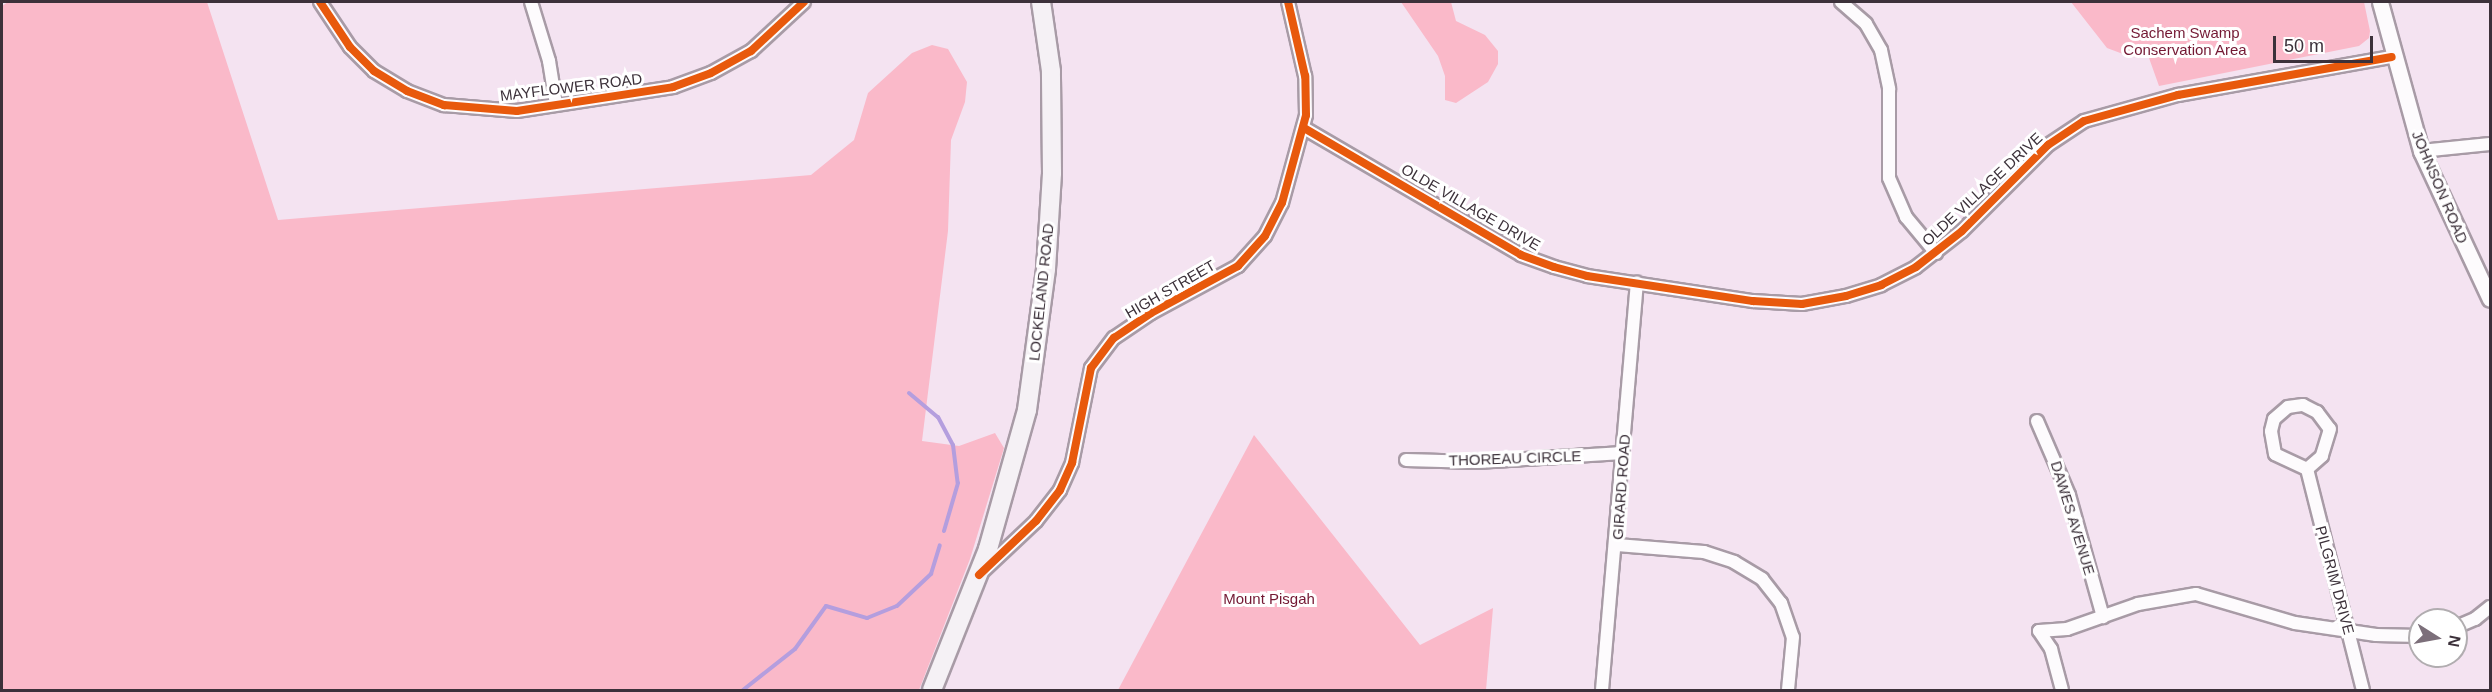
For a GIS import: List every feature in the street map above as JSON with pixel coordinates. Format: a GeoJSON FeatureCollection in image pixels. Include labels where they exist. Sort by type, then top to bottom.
{"type":"FeatureCollection","features":[{"type":"Feature","properties":{"kind":"main road","name":"LOCKELAND ROAD"},"geometry":{"type":"LineString","coordinates":[[979,575],[1009,485],[1027,410],[1046,269],[1052,173],[1051,71],[1041,2]]}},
{"type":"Feature","properties":{"kind":"main road","name":"HIGH STREET"},"geometry":{"type":"LineString","coordinates":[[932,690],[979,575]]}},
{"type":"Feature","properties":{"kind":"street","name":"MAYFLOWER ROAD"},"geometry":{"type":"LineString","coordinates":[[320,2],[350,46],[374,71],[407,91],[444,105],[478,110],[517,111],[674,87],[711,73],[751,51],[804,2]]}},
{"type":"Feature","properties":{"kind":"street"},"geometry":{"type":"LineString","coordinates":[[531,2],[549,61],[556,104]]}},
{"type":"Feature","properties":{"kind":"street","name":"HIGH STREET"},"geometry":{"type":"LineString","coordinates":[[979,575],[1036,521],[1060,490],[1072,463],[1091,368],[1114,338],[1151,313],[1238,266],[1265,236],[1282,203],[1304,128],[1305,76],[1288,2]]}},
{"type":"Feature","properties":{"kind":"street"},"geometry":{"type":"LineString","coordinates":[[1841,2],[1866,24],[1881,50],[1889,89],[1889,178],[1906,217],[1936,253]]}},
{"type":"Feature","properties":{"kind":"street","name":"JOHNSON ROAD"},"geometry":{"type":"LineString","coordinates":[[2380,2],[2392,57],[2421,151],[2490,298]]}},
{"type":"Feature","properties":{"kind":"street","name":"OLDE VILLAGE DRIVE"},"geometry":{"type":"LineString","coordinates":[[1304,128],[1521,255],[1587,276],[1753,301],[1802,304],[1846,296],[1881,285],[1936,253],[2048,145],[2084,121],[2178,94],[2392,57]]}},
{"type":"Feature","properties":{"kind":"street"},"geometry":{"type":"LineString","coordinates":[[2421,151],[2490,144]]}},
{"type":"Feature","properties":{"kind":"street","name":"GIRARD ROAD"},"geometry":{"type":"LineString","coordinates":[[1602,690],[1617,545],[1637,283]]}},
{"type":"Feature","properties":{"kind":"street"},"geometry":{"type":"LineString","coordinates":[[2288,407],[2310,407],[2330,429],[2322,456],[2307,469],[2274,454],[2271,431],[2274,419],[2288,407]]}},
{"type":"Feature","properties":{"kind":"street","name":"DAWES AVENUE"},"geometry":{"type":"LineString","coordinates":[[2037,421],[2069,495],[2103,617]]}},
{"type":"Feature","properties":{"kind":"street","name":"THOREAU CIRCLE"},"geometry":{"type":"LineString","coordinates":[[1406,460],[1477,462],[1623,453]]}},
{"type":"Feature","properties":{"kind":"street","name":"PILGRIM DRIVE"},"geometry":{"type":"LineString","coordinates":[[2307,469],[2363,690]]}},
{"type":"Feature","properties":{"kind":"street"},"geometry":{"type":"LineString","coordinates":[[1617,545],[1704,552],[1734,562],[1762,579],[1781,603],[1793,637],[1788,690]]}},
{"type":"Feature","properties":{"kind":"street"},"geometry":{"type":"LineString","coordinates":[[2062,690],[2051,649],[2039,631],[2067,629],[2138,604],[2196,594],[2295,622],[2376,635],[2408,636]]}},
{"type":"Feature","properties":{"kind":"street"},"geometry":{"type":"LineString","coordinates":[[2468,622],[2490,607]]}},
{"type":"Feature","properties":{"kind":"green space"},"geometry":{"type":"Polygon","coordinates":[[[8,2],[207,2],[278,220],[811,175],[854,140],[868,93],[912,53],[932,45],[948,49],[967,82],[965,102],[951,140],[948,231],[922,441],[959,446],[995,433],[1004,448],[970,559],[919,690],[2,690],[2,6],[8,2]]]}},
{"type":"Feature","properties":{"kind":"green space"},"geometry":{"type":"Polygon","coordinates":[[[1401,2],[1451,2],[1456,21],[1485,35],[1498,51],[1498,64],[1488,82],[1456,103],[1445,100],[1445,76],[1438,56],[1401,2]]]}},
{"type":"Feature","properties":{"kind":"green space","name":"Sachem Swamp Conservation Area"},"geometry":{"type":"Polygon","coordinates":[[[2071,2],[2364,2],[2370,31],[2369,38],[2359,46],[2159,86],[2149,58],[2131,57],[2107,48],[2071,2]]]}},
{"type":"Feature","properties":{"kind":"green space","name":"Mount Pisgah"},"geometry":{"type":"Polygon","coordinates":[[[1254,435],[1420,645],[1493,608],[1486,690],[1118,690],[1254,435]]]}},
{"type":"Feature","properties":{"kind":"waterway"},"geometry":{"type":"LineString","coordinates":[[909,393],[938,417],[953,445],[958,483],[944,531]]}},
{"type":"Feature","properties":{"kind":"waterway"},"geometry":{"type":"LineString","coordinates":[[743,690],[795,649],[826,606],[867,618],[897,606],[931,574],[940,545]]}},
{"type":"Feature","properties":{"kind":"cycle path"},"geometry":{"type":"LineString","coordinates":[[320,2],[350,47],[374,71],[407,91],[444,105],[517,111],[673,87],[711,73],[751,51],[804,2]]}},
{"type":"Feature","properties":{"kind":"cycle path"},"geometry":{"type":"LineString","coordinates":[[979,575],[1036,521],[1060,490],[1072,463],[1091,368],[1114,338],[1151,313],[1238,266],[1265,236],[1282,203],[1306,115],[1305,76],[1288,2]]}},
{"type":"Feature","properties":{"kind":"cycle path"},"geometry":{"type":"LineString","coordinates":[[1304,128],[1521,255],[1554,267],[1587,276],[1753,301],[1802,304],[1846,296],[1881,285],[1916,267],[1962,231],[2048,145],[2084,121],[2178,95],[2392,57]]}}]}
